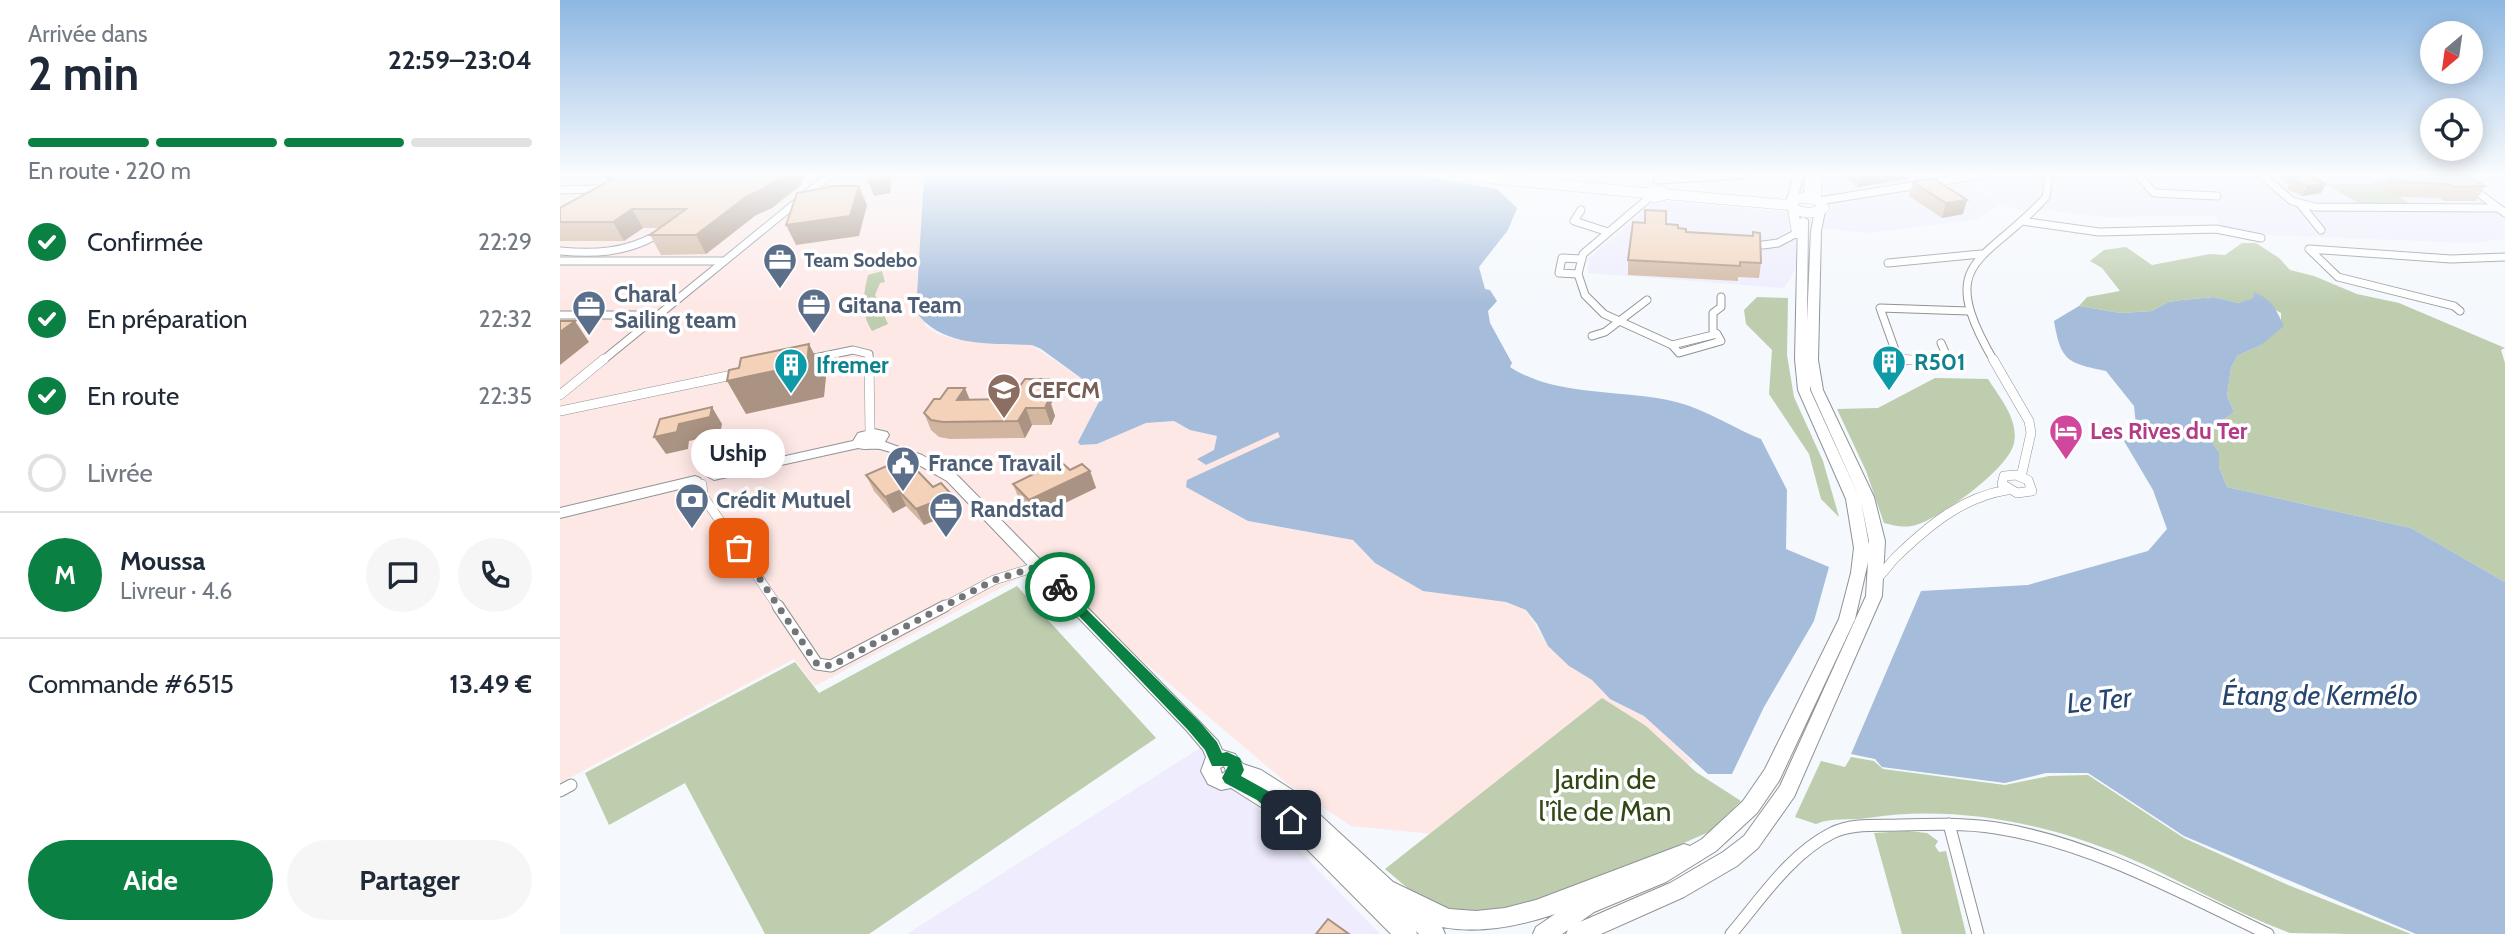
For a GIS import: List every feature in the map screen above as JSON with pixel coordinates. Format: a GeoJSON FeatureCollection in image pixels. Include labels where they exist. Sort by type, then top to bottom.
{"type":"FeatureCollection","features":[{"type":"Feature","properties":{"kind":"main road"},"geometry":{"type":"LineString","coordinates":[[1577,934],[1677,890],[1730,859],[1765,825],[1787,791],[1800,741],[1847,619],[1859,573],[1862,548],[1853,499],[1804,390],[1801,359],[1816,219]]}},
{"type":"Feature","properties":{"kind":"main road"},"geometry":{"type":"LineString","coordinates":[[1545,934],[1587,905],[1658,875],[1709,845],[1750,807],[1800,741],[1863,625],[1877,578],[1877,541],[1867,497],[1817,390],[1812,360],[1805,220]]}},
{"type":"Feature","properties":{"kind":"main road"},"geometry":{"type":"LineString","coordinates":[[1797,233],[1808,296]]}},
{"type":"Feature","properties":{"kind":"main road"},"geometry":{"type":"LineString","coordinates":[[560,513],[858,444],[865,446],[873,438],[952,478],[1193,726],[1211,746],[1217,761],[1230,759],[1236,764],[1233,774]]}},
{"type":"Feature","properties":{"kind":"main road"},"geometry":{"type":"LineString","coordinates":[[1233,774],[1254,776],[1287,797],[1391,891],[1434,934]]}},
{"type":"Feature","properties":{"kind":"main road"},"geometry":{"type":"LineString","coordinates":[[1233,774],[1279,808],[1406,934]]}},
{"type":"Feature","properties":{"kind":"main road"},"geometry":{"type":"LineString","coordinates":[[1391,891],[1450,920],[1478,923],[1516,920],[1668,858],[1709,845]]}},
{"type":"Feature","properties":{"kind":"street"},"geometry":{"type":"LineString","coordinates":[[560,395],[775,219]]}},
{"type":"Feature","properties":{"kind":"street"},"geometry":{"type":"LineString","coordinates":[[1576,219],[1574,221],[1608,232]]}},
{"type":"Feature","properties":{"kind":"street"},"geometry":{"type":"LineString","coordinates":[[1622,219],[1583,254],[1578,274],[1588,302],[1619,321],[1672,345],[1679,353],[1721,341],[1713,331],[1713,313],[1721,307],[1721,297]]}},
{"type":"Feature","properties":{"kind":"street"},"geometry":{"type":"LineString","coordinates":[[1763,245],[1778,243],[1797,233],[1794,219]]}},
{"type":"Feature","properties":{"kind":"street"},"geometry":{"type":"LineString","coordinates":[[2021,477],[2031,433],[2029,421],[1968,311],[1966,282],[1981,254],[2024,219]]}},
{"type":"Feature","properties":{"kind":"street"},"geometry":{"type":"LineString","coordinates":[[2312,219],[2322,230]]}},
{"type":"Feature","properties":{"kind":"street"},"geometry":{"type":"LineString","coordinates":[[2022,221],[2099,232],[2216,229],[2261,238]]}},
{"type":"Feature","properties":{"kind":"street"},"geometry":{"type":"LineString","coordinates":[[560,251],[613,252],[636,248],[655,236]]}},
{"type":"Feature","properties":{"kind":"street"},"geometry":{"type":"LineString","coordinates":[[2460,311],[2454,306],[2338,277],[2309,249],[2451,259],[2505,257]]}},
{"type":"Feature","properties":{"kind":"street"},"geometry":{"type":"LineString","coordinates":[[1888,263],[1981,254]]}},
{"type":"Feature","properties":{"kind":"street"},"geometry":{"type":"LineString","coordinates":[[1578,274],[1559,273],[1562,258],[1582,259]]}},
{"type":"Feature","properties":{"kind":"street"},"geometry":{"type":"LineString","coordinates":[[560,261],[722,261]]}},
{"type":"Feature","properties":{"kind":"street"},"geometry":{"type":"LineString","coordinates":[[1592,336],[1605,332],[1647,300]]}},
{"type":"Feature","properties":{"kind":"street"},"geometry":{"type":"LineString","coordinates":[[1941,343],[1948,359],[1942,362],[1899,361],[1880,308],[1968,311]]}},
{"type":"Feature","properties":{"kind":"street"},"geometry":{"type":"LineString","coordinates":[[560,315],[656,315]]}},
{"type":"Feature","properties":{"kind":"street"},"geometry":{"type":"LineString","coordinates":[[797,362],[853,350],[869,354],[873,438]]}},
{"type":"Feature","properties":{"kind":"street"},"geometry":{"type":"LineString","coordinates":[[560,411],[748,372]]}},
{"type":"Feature","properties":{"kind":"street"},"geometry":{"type":"LineString","coordinates":[[1877,578],[1889,569],[1892,561],[1941,519],[1982,492],[2007,490],[2022,494],[2032,491],[2031,483],[2021,477],[2007,475],[2001,479],[2007,490]]}},
{"type":"Feature","properties":{"kind":"street"},"geometry":{"type":"LineString","coordinates":[[704,481],[703,496],[817,664],[831,666],[994,580],[1036,567]]}},
{"type":"Feature","properties":{"kind":"street"},"geometry":{"type":"LineString","coordinates":[[1949,824],[1978,934]]}},
{"type":"Feature","properties":{"kind":"street"},"geometry":{"type":"LineString","coordinates":[[1731,934],[1810,845],[1834,831],[1875,826],[1949,824],[2010,830],[2090,853],[2130,868],[2268,934]]}},
{"type":"Feature","properties":{"kind":"shaded area"},"geometry":{"type":"Polygon","coordinates":[[[560,219],[921,219],[925,325],[938,334],[955,339],[1032,345],[1104,394],[1078,442],[1080,445],[1097,444],[1146,423],[1174,421],[1190,430],[1217,436],[1214,450],[1197,459],[1206,465],[1278,431],[1281,437],[1188,480],[1248,521],[1353,540],[1375,563],[1388,570],[1506,602],[1526,610],[1548,646],[1569,666],[1592,680],[1610,699],[1644,715],[1693,762],[1561,830],[1433,834],[1351,826],[1288,784],[1035,570],[815,686],[794,659],[560,783],[560,219]]]}},
{"type":"Feature","properties":{"kind":"shaded area"},"geometry":{"type":"Polygon","coordinates":[[[1635,219],[1979,219],[1869,233],[1821,228],[1784,288],[1588,273],[1589,258],[1635,219]]]}},
{"type":"Feature","properties":{"kind":"shaded area"},"geometry":{"type":"Polygon","coordinates":[[[2216,219],[2505,219],[2505,239],[2472,243],[2264,235],[2219,226],[2216,219]]]}},
{"type":"Feature","properties":{"kind":"shaded area"},"geometry":{"type":"Polygon","coordinates":[[[1200,748],[1380,934],[907,934],[1200,748]]]}},
{"type":"Feature","properties":{"kind":"green space"},"geometry":{"type":"Polygon","coordinates":[[[2242,243],[2256,243],[2279,258],[2290,270],[2314,276],[2357,294],[2399,303],[2505,348],[2501,350],[2505,363],[2505,582],[2411,528],[2227,487],[2219,467],[2219,452],[2205,433],[2234,412],[2227,396],[2231,368],[2237,356],[2261,345],[2281,320],[2281,313],[2254,298],[2238,303],[2214,297],[2182,300],[2168,302],[2152,311],[2121,313],[2079,306],[2087,297],[2120,291],[2102,268],[2090,261],[2104,250],[2126,247],[2152,265],[2210,254],[2225,255],[2242,243]]]}},
{"type":"Feature","properties":{"kind":"green space"},"geometry":{"type":"Polygon","coordinates":[[[882,271],[885,282],[880,283],[875,295],[888,324],[872,331],[864,310],[865,290],[868,275],[882,271]]]}},
{"type":"Feature","properties":{"kind":"green space"},"geometry":{"type":"Polygon","coordinates":[[[1757,297],[1788,298],[1787,355],[1794,397],[1823,461],[1839,517],[1821,499],[1809,454],[1769,394],[1772,350],[1746,324],[1744,310],[1757,297]]]}},
{"type":"Feature","properties":{"kind":"green space"},"geometry":{"type":"Polygon","coordinates":[[[1935,378],[1988,379],[2011,417],[2014,443],[2000,466],[1987,479],[1941,513],[1912,526],[1884,523],[1866,471],[1837,409],[1878,408],[1935,378]]]}},
{"type":"Feature","properties":{"kind":"green space"},"geometry":{"type":"Polygon","coordinates":[[[1017,586],[1156,738],[869,934],[765,934],[685,783],[609,825],[585,773],[795,662],[819,693],[1017,586]]]}},
{"type":"Feature","properties":{"kind":"green space","name":"Jardin de l'île de Man"},"geometry":{"type":"Polygon","coordinates":[[[1602,698],[1646,726],[1696,772],[1741,801],[1709,832],[1520,914],[1470,918],[1424,902],[1385,869],[1602,698]]]}},
{"type":"Feature","properties":{"kind":"green space"},"geometry":{"type":"Polygon","coordinates":[[[1851,757],[1874,761],[1883,769],[2005,785],[2049,776],[2088,775],[2184,838],[2288,885],[2411,934],[2290,933],[2122,855],[2061,833],[2029,825],[1964,815],[1900,815],[1816,824],[1795,817],[1821,761],[1845,767],[1851,757]]]}},
{"type":"Feature","properties":{"kind":"green space"},"geometry":{"type":"Polygon","coordinates":[[[1874,833],[1927,833],[1938,841],[1935,846],[1939,852],[1946,851],[1966,934],[1902,934],[1874,833]]]}},
{"type":"Feature","properties":{"kind":"water"},"geometry":{"type":"Polygon","coordinates":[[[921,219],[1513,219],[1508,230],[1479,267],[1485,289],[1490,290],[1497,301],[1488,311],[1490,323],[1512,363],[1510,367],[1528,377],[1567,388],[1651,397],[1684,404],[1761,439],[1787,490],[1786,549],[1829,567],[1814,621],[1764,707],[1732,774],[1708,774],[1644,716],[1610,699],[1592,680],[1569,666],[1548,646],[1526,610],[1506,602],[1423,591],[1375,563],[1353,540],[1248,521],[1186,487],[1187,480],[1280,437],[1278,432],[1206,465],[1197,459],[1214,450],[1217,436],[1190,430],[1174,421],[1146,423],[1097,444],[1080,445],[1078,442],[1103,394],[1032,345],[984,343],[953,338],[927,324],[916,312],[921,219]]]}},
{"type":"Feature","properties":{"kind":"water","name":"Étang de Kermélo"},"geometry":{"type":"Polygon","coordinates":[[[2254,292],[2270,302],[2284,326],[2261,345],[2237,356],[2231,368],[2227,396],[2234,412],[2205,433],[2219,452],[2219,467],[2227,487],[2411,528],[2505,582],[2505,934],[2416,934],[2184,836],[2088,773],[2046,773],[2005,783],[1882,767],[1875,759],[1851,754],[1921,591],[2028,585],[2148,551],[2167,529],[2153,490],[2124,441],[2137,435],[2134,406],[2106,371],[2083,366],[2068,358],[2060,345],[2054,321],[2079,306],[2121,313],[2152,311],[2168,302],[2214,297],[2238,303],[2253,298],[2254,292]]]}},
{"type":"Feature","properties":{"kind":"building"},"geometry":{"type":"Polygon","coordinates":[[[560,219],[618,219],[613,222],[560,222],[560,219]]]}},
{"type":"Feature","properties":{"kind":"building"},"geometry":{"type":"Polygon","coordinates":[[[673,219],[717,219],[696,235],[650,235],[673,219]]]}},
{"type":"Feature","properties":{"kind":"building"},"geometry":{"type":"Polygon","coordinates":[[[788,219],[832,219],[786,225],[788,219]]]}},
{"type":"Feature","properties":{"kind":"building"},"geometry":{"type":"Polygon","coordinates":[[[1645,219],[1666,219],[1666,224],[1678,225],[1678,228],[1686,229],[1686,232],[1753,236],[1753,232],[1760,233],[1761,263],[1740,262],[1740,266],[1628,260],[1633,222],[1645,223],[1645,219]]]}},
{"type":"Feature","properties":{"kind":"building"},"geometry":{"type":"Polygon","coordinates":[[[560,321],[575,321],[560,332],[560,321]]]}},
{"type":"Feature","properties":{"kind":"building"},"geometry":{"type":"Polygon","coordinates":[[[809,344],[807,364],[727,381],[729,370],[739,368],[741,358],[809,344]]]}},
{"type":"Feature","properties":{"kind":"building"},"geometry":{"type":"Polygon","coordinates":[[[1025,379],[1049,379],[1038,399],[1049,399],[1045,408],[1026,408],[1018,421],[943,422],[931,420],[924,413],[934,399],[940,399],[948,388],[965,388],[957,400],[1004,399],[1008,393],[1015,393],[1025,379]]]}},
{"type":"Feature","properties":{"kind":"building"},"geometry":{"type":"Polygon","coordinates":[[[712,407],[710,417],[679,424],[677,432],[654,437],[660,419],[712,407]]]}},
{"type":"Feature","properties":{"kind":"building"},"geometry":{"type":"Polygon","coordinates":[[[905,458],[933,487],[941,483],[952,495],[916,509],[899,491],[885,497],[866,475],[905,458]]]}},
{"type":"Feature","properties":{"kind":"building"},"geometry":{"type":"Polygon","coordinates":[[[1060,461],[1070,470],[1082,464],[1090,471],[1029,500],[1013,484],[1060,461]]]}},
{"type":"Feature","properties":{"kind":"building"},"geometry":{"type":"Polygon","coordinates":[[[1328,919],[1349,934],[1316,934],[1328,919]]]}},
{"type":"Feature","properties":{"kind":"way so far"},"geometry":{"type":"LineString","coordinates":[[739,548],[817,664],[831,666],[994,580],[1036,567],[1060,587]]}},
{"type":"Feature","properties":{"kind":"place","name":"Team Sodebo"},"geometry":{"type":"Point","coordinates":[780,290]}},
{"type":"Feature","properties":{"kind":"place","name":"Gitana Team"},"geometry":{"type":"Point","coordinates":[814,335]}},
{"type":"Feature","properties":{"kind":"place","name":"Charal Sailing team"},"geometry":{"type":"Point","coordinates":[589,337]}},
{"type":"Feature","properties":{"kind":"place","name":"R501"},"geometry":{"type":"Point","coordinates":[1889,392]}},
{"type":"Feature","properties":{"kind":"place","name":"Ifremer"},"geometry":{"type":"Point","coordinates":[791,395]}},
{"type":"Feature","properties":{"kind":"place","name":"CEFCM"},"geometry":{"type":"Point","coordinates":[1004,420]}},
{"type":"Feature","properties":{"kind":"place","name":"Les Rives du Ter"},"geometry":{"type":"Point","coordinates":[2066,461]}},
{"type":"Feature","properties":{"kind":"place","name":"France Travail"},"geometry":{"type":"Point","coordinates":[903,493]}},
{"type":"Feature","properties":{"kind":"place","name":"Crédit Mutuel"},"geometry":{"type":"Point","coordinates":[692,530]}},
{"type":"Feature","properties":{"kind":"place","name":"Randstad"},"geometry":{"type":"Point","coordinates":[946,539]}},
{"type":"Feature","properties":{"kind":"place","name":"Uship"},"geometry":{"type":"Point","coordinates":[739,548]}},
{"type":"Feature","properties":{"kind":"route"},"geometry":{"type":"LineString","coordinates":[[1060,587],[1193,726],[1211,746],[1217,761],[1227,758],[1235,762],[1236,770],[1230,778],[1262,795],[1291,820]]}},
{"type":"Feature","properties":{"kind":"water label","name":"Le Ter"},"geometry":{"type":"Point","coordinates":[2099,700]}}]}
